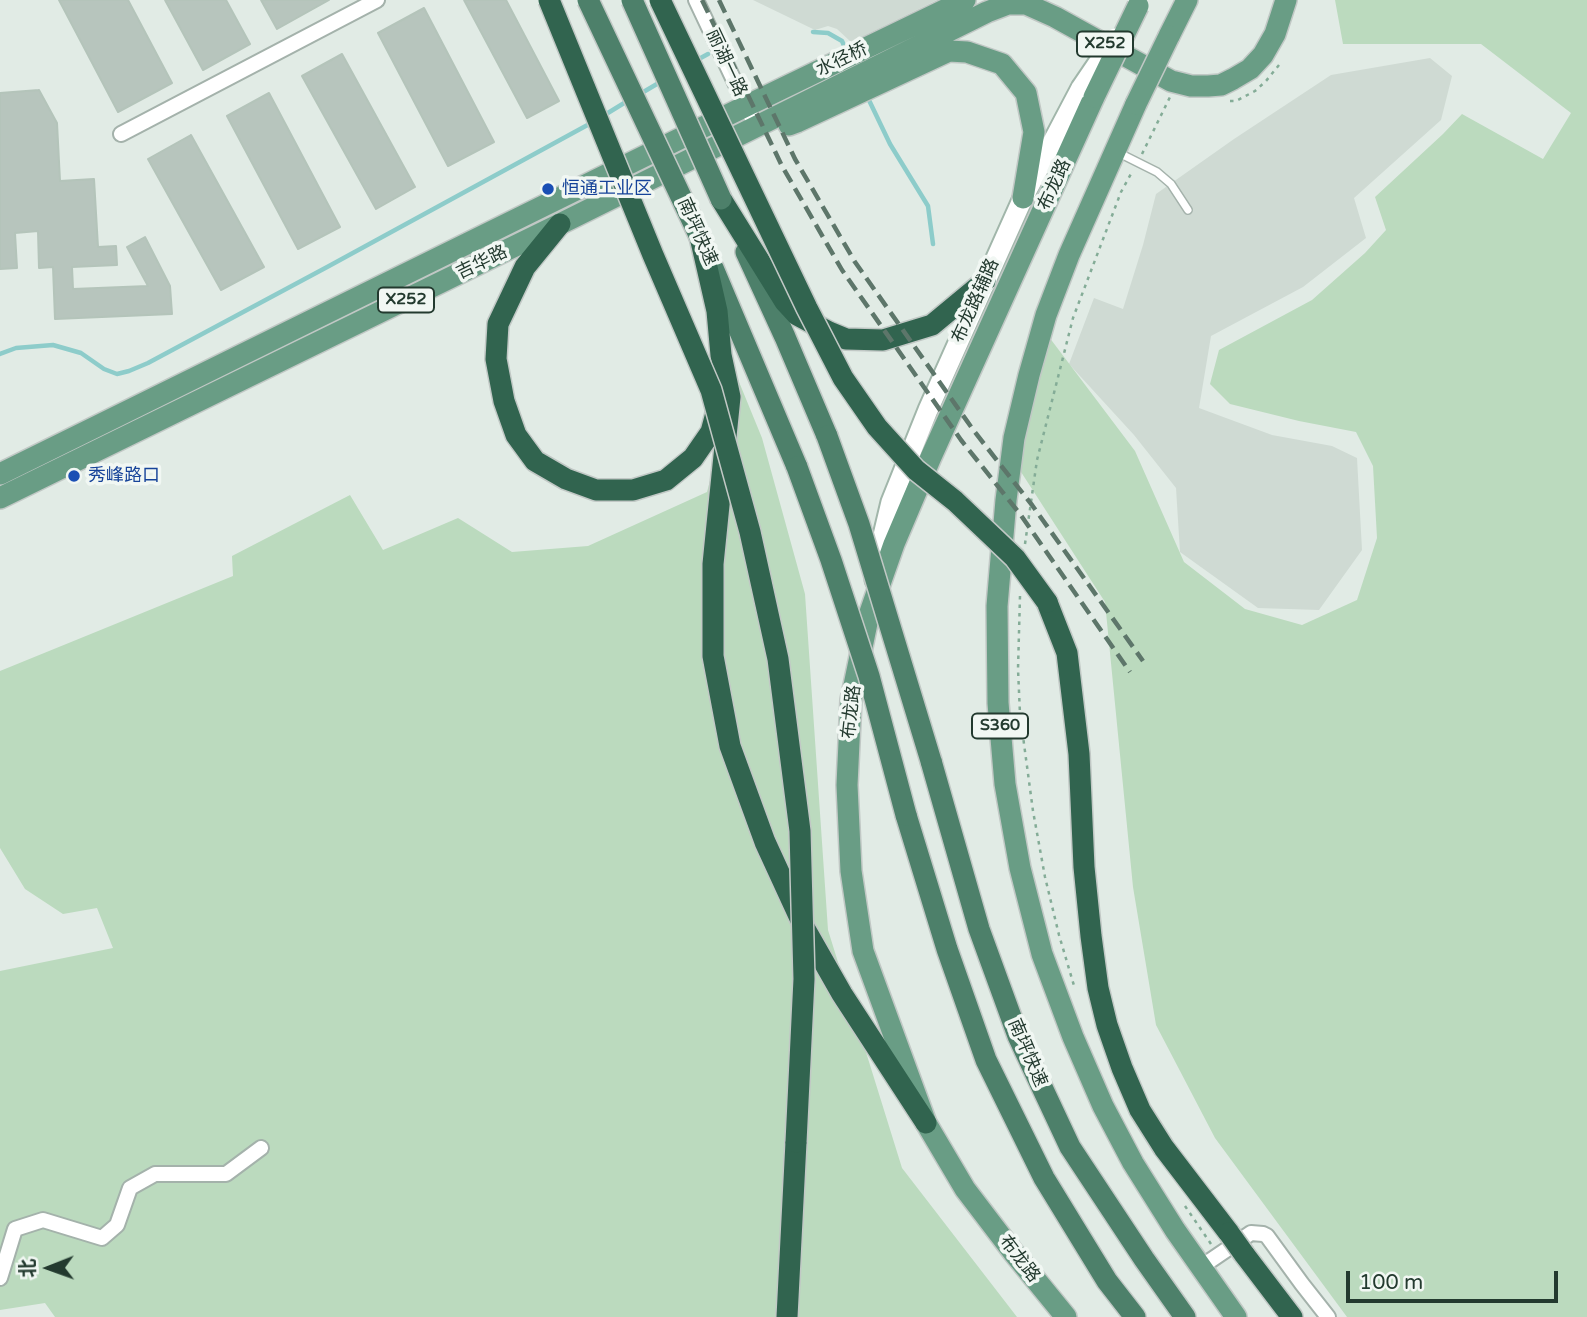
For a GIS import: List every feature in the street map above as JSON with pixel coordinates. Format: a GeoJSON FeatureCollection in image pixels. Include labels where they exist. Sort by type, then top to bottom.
{"type":"FeatureCollection","features":[{"type":"Feature","properties":{"kind":"highway"},"geometry":{"type":"LineString","coordinates":[[550,0],[711,390],[750,532],[778,659],[800,831],[804,979],[787,1317]]}},
{"type":"Feature","properties":{"kind":"highway","name":"南坪快速"},"geometry":{"type":"LineString","coordinates":[[588,0],[700,237],[797,467],[865,663],[906,815],[947,949],[986,1060],[1044,1178],[1107,1281],[1135,1317]]}},
{"type":"Feature","properties":{"kind":"highway","name":"南坪快速"},"geometry":{"type":"LineString","coordinates":[[632,0],[827,436],[859,524],[979,929],[1018,1036],[1069,1147],[1185,1317]]}},
{"type":"Feature","properties":{"kind":"highway"},"geometry":{"type":"LineString","coordinates":[[660,0],[807,309],[843,378],[877,427],[916,470],[955,501],[1015,558],[1047,602],[1067,653],[1079,754],[1084,867],[1091,936],[1098,988],[1107,1025],[1140,1110],[1164,1148],[1292,1317]]}},
{"type":"Feature","properties":{"kind":"highway"},"geometry":{"type":"LineString","coordinates":[[721,199],[785,302],[797,315],[846,339],[883,340],[932,325],[985,281]]}},
{"type":"Feature","properties":{"kind":"highway"},"geometry":{"type":"LineString","coordinates":[[560,224],[525,267],[498,324],[496,359],[504,401],[516,435],[535,461],[566,479],[596,490],[633,489],[666,480],[693,458],[711,432],[720,399],[721,355],[718,311],[700,237]]}},
{"type":"Feature","properties":{"kind":"highway"},"geometry":{"type":"LineString","coordinates":[[721,355],[730,397],[713,564],[713,656],[730,746],[765,842],[805,929],[842,994],[926,1123]]}},
{"type":"Feature","properties":{"kind":"main road","name":"X252"},"geometry":{"type":"LineString","coordinates":[[888,60],[965,0]]}},
{"type":"Feature","properties":{"kind":"main road"},"geometry":{"type":"LineString","coordinates":[[1040,0],[1055,17]]}},
{"type":"Feature","properties":{"kind":"main road","name":"S360"},"geometry":{"type":"LineString","coordinates":[[1187,0],[1136,104],[1069,255],[1046,315],[1029,375],[1014,438],[1006,500],[998,606],[998,703],[1006,784],[1020,868],[1042,954],[1073,1037],[1102,1106],[1133,1163],[1175,1230],[1236,1317]]}},
{"type":"Feature","properties":{"kind":"main road","name":"X252"},"geometry":{"type":"LineString","coordinates":[[888,60],[982,14],[1008,4],[1026,4],[1055,17],[1171,81],[1191,86],[1222,85],[1250,69],[1263,55],[1275,34],[1286,0]]}},
{"type":"Feature","properties":{"kind":"main road","name":"布龙路"},"geometry":{"type":"LineString","coordinates":[[1066,1317],[965,1189],[926,1123],[863,951],[851,871],[846,785],[851,700],[869,618],[894,544],[1087,93],[1139,3]]}},
{"type":"Feature","properties":{"kind":"main road"},"geometry":{"type":"LineString","coordinates":[[888,60],[949,51],[967,52],[1002,64],[1027,93],[1034,132],[1023,198]]}},
{"type":"Feature","properties":{"kind":"main road","name":"吉华路"},"geometry":{"type":"LineString","coordinates":[[0,498],[756,127],[815,105],[888,60]]}},
{"type":"Feature","properties":{"kind":"main road","name":"水径桥"},"geometry":{"type":"LineString","coordinates":[[803,79],[888,60]]}},
{"type":"Feature","properties":{"kind":"main road","name":"吉华路"},"geometry":{"type":"LineString","coordinates":[[0,474],[803,79]]}},
{"type":"Feature","properties":{"kind":"main road","name":"布龙路辅路"},"geometry":{"type":"LineString","coordinates":[[869,618],[891,502],[928,410],[1023,198],[1087,93]]}},
{"type":"Feature","properties":{"kind":"street"},"geometry":{"type":"LineString","coordinates":[[121,134],[377,0]]}},
{"type":"Feature","properties":{"kind":"street","name":"丽湖一路"},"geometry":{"type":"LineString","coordinates":[[696,0],[756,127]]}},
{"type":"Feature","properties":{"kind":"street"},"geometry":{"type":"LineString","coordinates":[[0,1278],[15,1229],[43,1220],[102,1238],[117,1225],[130,1188],[155,1174],[226,1174],[261,1148]]}},
{"type":"Feature","properties":{"kind":"street"},"geometry":{"type":"LineString","coordinates":[[1201,1267],[1251,1233],[1263,1234],[1328,1317]]}},
{"type":"Feature","properties":{"kind":"lane"},"geometry":{"type":"LineString","coordinates":[[1115,151],[1157,172],[1171,184],[1188,210]]}},
{"type":"Feature","properties":{"kind":"shaded area"},"geometry":{"type":"Polygon","coordinates":[[[753,0],[937,0],[851,42],[837,29],[828,26],[815,30],[753,0]]]}},
{"type":"Feature","properties":{"kind":"shaded area"},"geometry":{"type":"Polygon","coordinates":[[[1430,58],[1452,76],[1441,120],[1354,198],[1366,238],[1303,287],[1211,336],[1199,408],[1272,435],[1332,446],[1357,458],[1362,550],[1319,610],[1258,608],[1180,552],[1176,488],[1134,435],[1069,364],[1094,298],[1123,309],[1156,194],[1331,75],[1430,58]]]}},
{"type":"Feature","properties":{"kind":"green space"},"geometry":{"type":"Polygon","coordinates":[[[1335,0],[1587,0],[1587,1317],[1347,1317],[1215,1138],[1156,1025],[1133,887],[1105,602],[1012,458],[1046,333],[1135,451],[1184,562],[1245,609],[1302,625],[1357,600],[1377,538],[1373,466],[1356,432],[1230,404],[1210,384],[1219,350],[1312,300],[1365,253],[1386,230],[1375,197],[1462,114],[1543,159],[1571,113],[1481,44],[1343,44],[1335,0]]]}},
{"type":"Feature","properties":{"kind":"green space"},"geometry":{"type":"Polygon","coordinates":[[[737,377],[762,438],[805,594],[828,930],[902,1168],[1017,1317],[55,1317],[45,1303],[0,1310],[0,971],[113,948],[97,908],[63,914],[25,889],[0,848],[0,671],[233,576],[232,556],[350,495],[383,550],[458,518],[512,552],[588,546],[707,492],[737,377]]]}},
{"type":"Feature","properties":{"kind":"building"},"geometry":{"type":"Polygon","coordinates":[[[59,0],[128,0],[172,83],[118,112],[59,0]]]}},
{"type":"Feature","properties":{"kind":"building"},"geometry":{"type":"Polygon","coordinates":[[[165,0],[226,0],[250,44],[203,70],[165,0]]]}},
{"type":"Feature","properties":{"kind":"building"},"geometry":{"type":"Polygon","coordinates":[[[261,0],[329,0],[277,29],[261,0]]]}},
{"type":"Feature","properties":{"kind":"building"},"geometry":{"type":"Polygon","coordinates":[[[464,0],[506,0],[559,101],[527,118],[464,0]]]}},
{"type":"Feature","properties":{"kind":"building"},"geometry":{"type":"Polygon","coordinates":[[[424,8],[494,142],[448,166],[378,33],[424,8]]]}},
{"type":"Feature","properties":{"kind":"building"},"geometry":{"type":"Polygon","coordinates":[[[342,54],[415,187],[376,209],[302,76],[342,54]]]}},
{"type":"Feature","properties":{"kind":"building"},"geometry":{"type":"Polygon","coordinates":[[[39,90],[57,123],[60,181],[94,179],[98,247],[116,246],[117,265],[72,267],[73,289],[148,286],[127,247],[145,237],[170,286],[172,314],[55,319],[53,267],[39,268],[38,231],[15,233],[17,268],[0,269],[0,93],[39,90]]]}},
{"type":"Feature","properties":{"kind":"building"},"geometry":{"type":"Polygon","coordinates":[[[269,93],[340,227],[298,249],[227,116],[269,93]]]}},
{"type":"Feature","properties":{"kind":"building"},"geometry":{"type":"Polygon","coordinates":[[[191,135],[264,267],[221,290],[148,159],[191,135]]]}},
{"type":"Feature","properties":{"kind":"waterway"},"geometry":{"type":"LineString","coordinates":[[813,32],[828,33],[842,41],[846,50]]}},
{"type":"Feature","properties":{"kind":"waterway"},"geometry":{"type":"LineString","coordinates":[[697,60],[708,54]]}},
{"type":"Feature","properties":{"kind":"waterway"},"geometry":{"type":"LineString","coordinates":[[640,94],[662,81]]}},
{"type":"Feature","properties":{"kind":"waterway"},"geometry":{"type":"LineString","coordinates":[[867,96],[890,144],[928,206],[933,244]]}},
{"type":"Feature","properties":{"kind":"waterway"},"geometry":{"type":"LineString","coordinates":[[603,116],[629,100]]}},
{"type":"Feature","properties":{"kind":"waterway"},"geometry":{"type":"LineString","coordinates":[[0,354],[16,348],[53,345],[81,353],[104,369],[117,374],[129,371],[593,122]]}},
{"type":"Feature","properties":{"kind":"railway"},"geometry":{"type":"LineString","coordinates":[[702,0],[782,166],[842,270],[961,440],[1020,514],[1130,672]]}},
{"type":"Feature","properties":{"kind":"railway"},"geometry":{"type":"LineString","coordinates":[[719,0],[795,159],[855,262],[974,431],[1032,505],[1143,661]]}},
{"type":"Feature","properties":{"kind":"place","name":"恒通工业区"},"geometry":{"type":"Point","coordinates":[548,189]}},
{"type":"Feature","properties":{"kind":"place","name":"秀峰路口"},"geometry":{"type":"Point","coordinates":[74,476]}}]}
